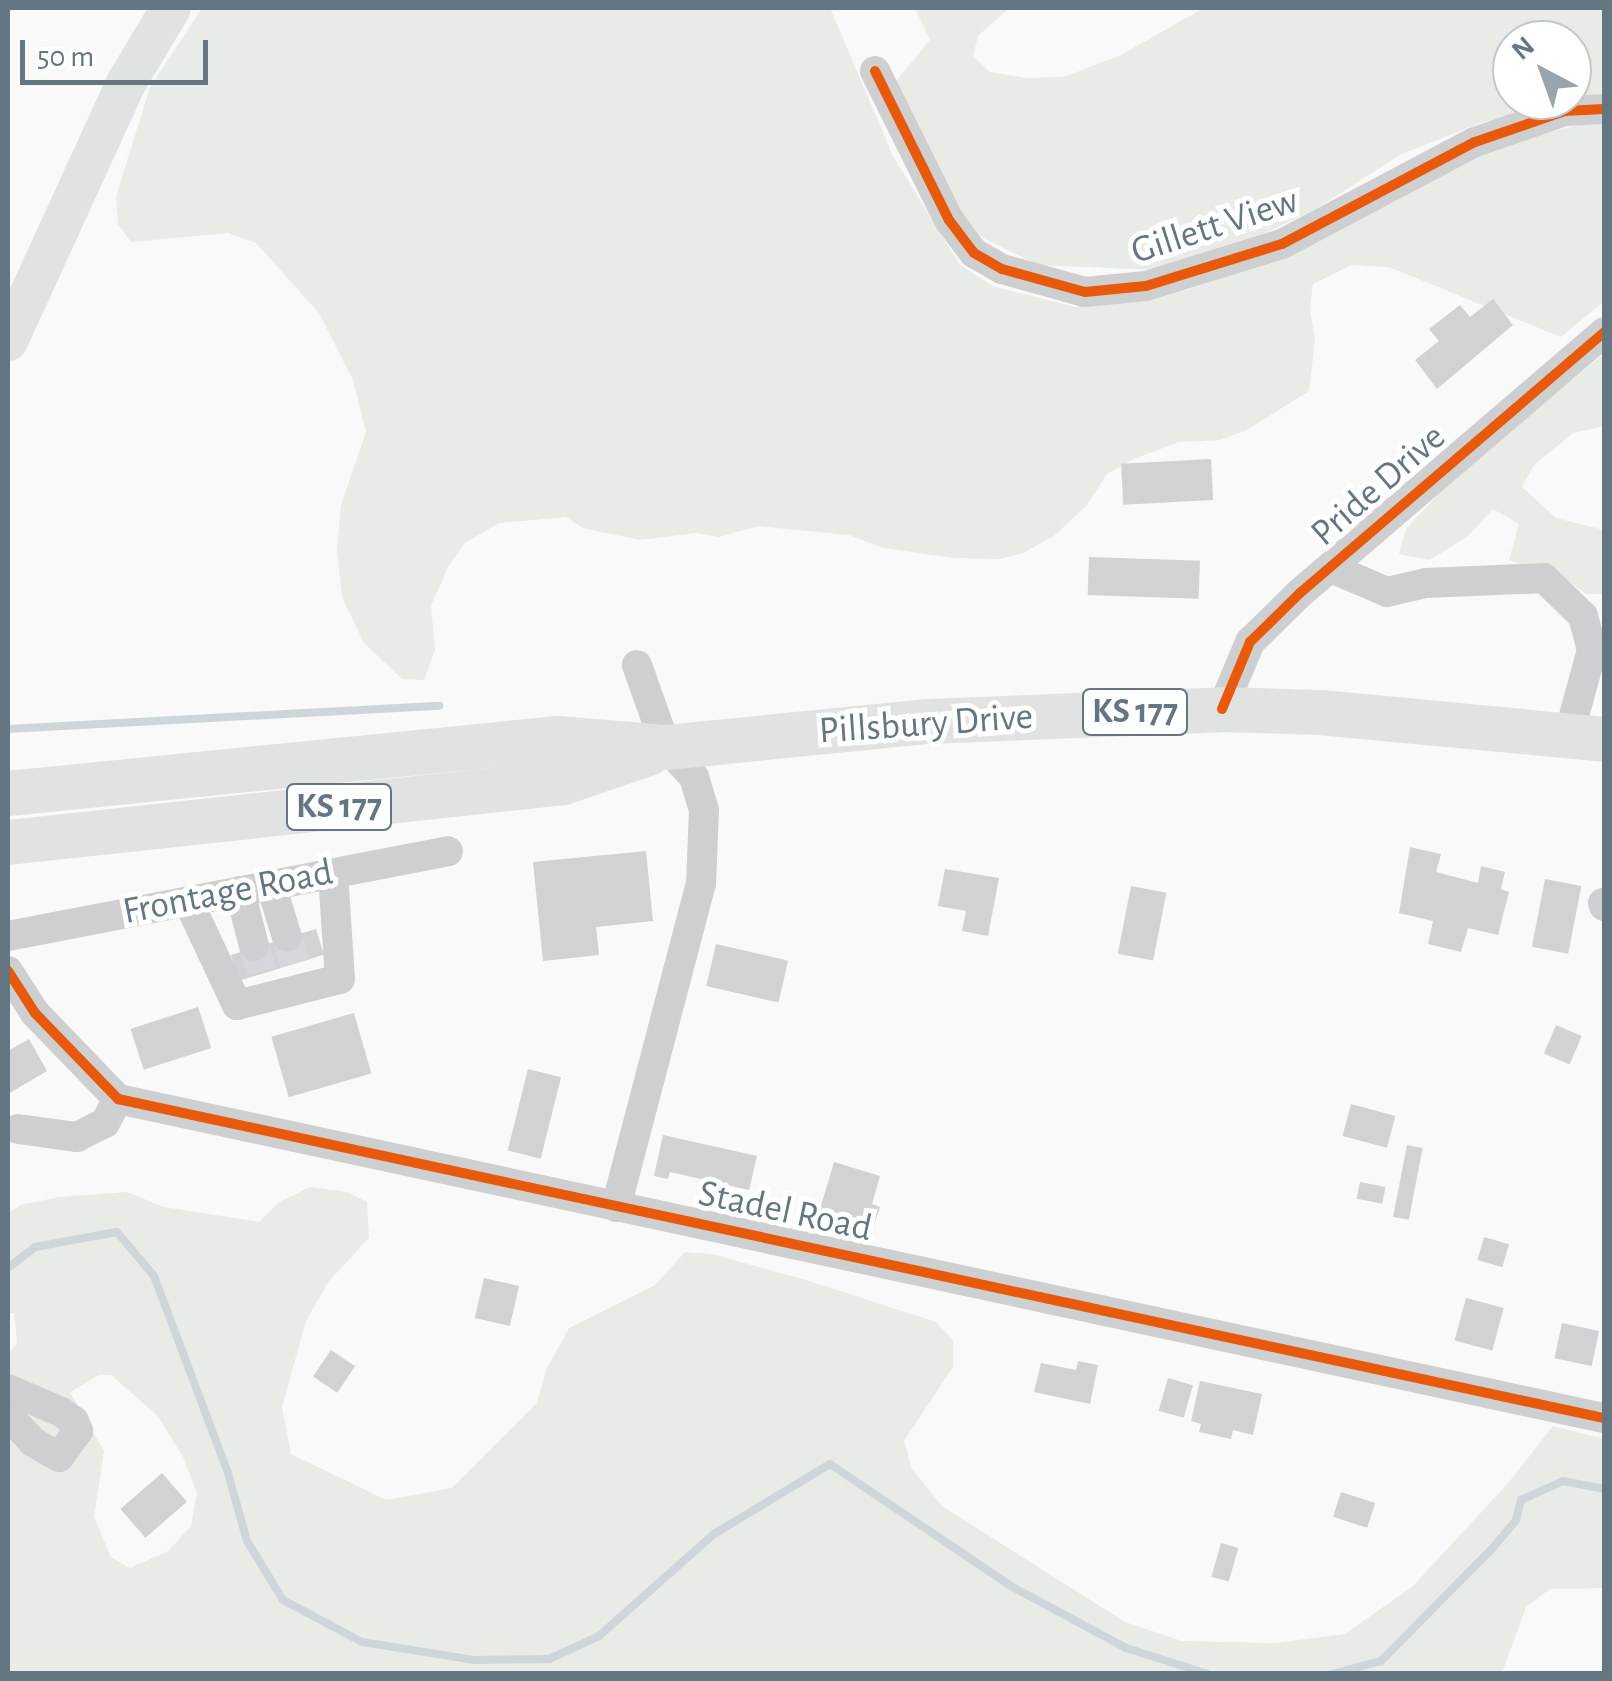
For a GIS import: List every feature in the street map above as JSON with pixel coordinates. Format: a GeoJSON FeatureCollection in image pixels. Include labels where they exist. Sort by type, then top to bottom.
{"type":"FeatureCollection","features":[{"type":"Feature","properties":{"kind":"highway","name":"Pillsbury Drive"},"geometry":{"type":"LineString","coordinates":[[8,793],[557,738],[666,747],[928,721],[1222,709],[1587,736]]}},
{"type":"Feature","properties":{"kind":"highway","name":"Pillsbury Drive"},"geometry":{"type":"LineString","coordinates":[[8,842],[563,782],[666,747]]}},
{"type":"Feature","properties":{"kind":"main road"},"geometry":{"type":"LineString","coordinates":[[8,342],[126,84],[171,8]]}},
{"type":"Feature","properties":{"kind":"street","name":"Gillett View"},"geometry":{"type":"LineString","coordinates":[[875,71],[948,220],[974,253],[1002,270],[1085,292],[1146,286],[1282,244],[1475,142],[1565,112],[1604,109]]}},
{"type":"Feature","properties":{"kind":"street","name":"Pride Drive"},"geometry":{"type":"LineString","coordinates":[[1222,709],[1250,642],[1604,332]]}},
{"type":"Feature","properties":{"kind":"street"},"geometry":{"type":"LineString","coordinates":[[1330,568],[1386,592],[1426,583],[1544,578],[1583,616],[1598,646],[1587,736]]}},
{"type":"Feature","properties":{"kind":"street"},"geometry":{"type":"LineString","coordinates":[[616,1207],[701,884],[704,810],[694,777],[666,747],[637,665]]}},
{"type":"Feature","properties":{"kind":"street","name":"Frontage Road"},"geometry":{"type":"LineString","coordinates":[[8,936],[448,851]]}},
{"type":"Feature","properties":{"kind":"street"},"geometry":{"type":"LineString","coordinates":[[188,901],[237,1005],[262,972],[295,963],[340,980],[332,873]]}},
{"type":"Feature","properties":{"kind":"street"},"geometry":{"type":"LineString","coordinates":[[271,885],[295,963]]}},
{"type":"Feature","properties":{"kind":"street"},"geometry":{"type":"LineString","coordinates":[[240,891],[262,972]]}},
{"type":"Feature","properties":{"kind":"street"},"geometry":{"type":"LineString","coordinates":[[13,991],[118,1099],[105,1123],[77,1137],[18,1129]]}},
{"type":"Feature","properties":{"kind":"street","name":"Stadel Road"},"geometry":{"type":"LineString","coordinates":[[118,1099],[1604,1418]]}},
{"type":"Feature","properties":{"kind":"street"},"geometry":{"type":"LineString","coordinates":[[8,1389],[61,1412],[74,1421],[78,1431],[60,1457],[33,1442],[8,1415]]}},
{"type":"Feature","properties":{"kind":"shaded area"},"geometry":{"type":"Polygon","coordinates":[[[202,8],[830,8],[893,156],[960,265],[993,286],[1074,307],[1187,290],[1275,257],[1494,146],[1578,125],[1604,124],[1604,301],[1561,337],[1389,267],[1351,265],[1313,284],[1310,309],[1315,340],[1309,391],[1245,431],[1220,440],[1179,442],[1131,460],[1107,474],[1087,505],[1054,536],[1023,553],[999,559],[954,558],[883,548],[849,535],[758,526],[719,537],[696,533],[640,540],[583,528],[566,517],[499,523],[465,543],[448,567],[431,606],[435,650],[424,680],[402,679],[364,643],[342,597],[337,550],[341,505],[366,432],[353,380],[319,313],[256,243],[228,233],[131,242],[118,224],[116,197],[150,87],[202,8]]]}},
{"type":"Feature","properties":{"kind":"shaded area"},"geometry":{"type":"Polygon","coordinates":[[[915,8],[1009,8],[978,36],[973,56],[990,72],[1026,78],[1064,77],[1121,55],[1204,8],[1604,8],[1604,97],[1592,98],[1592,20],[1492,20],[1492,120],[1400,155],[1316,209],[1240,245],[1159,270],[1038,265],[983,238],[957,209],[898,103],[897,80],[930,40],[915,8]]]}},
{"type":"Feature","properties":{"kind":"shaded area"},"geometry":{"type":"Polygon","coordinates":[[[1604,354],[1604,426],[1573,433],[1534,465],[1522,487],[1556,518],[1604,530],[1604,594],[1586,594],[1566,579],[1509,560],[1519,524],[1493,509],[1468,536],[1430,560],[1399,554],[1406,529],[1464,467],[1604,354]]]}},
{"type":"Feature","properties":{"kind":"shaded area"},"geometry":{"type":"Polygon","coordinates":[[[310,1187],[347,1192],[367,1202],[369,1238],[328,1282],[306,1321],[282,1407],[291,1454],[386,1500],[452,1488],[537,1403],[546,1370],[569,1328],[655,1285],[685,1252],[712,1254],[806,1280],[936,1322],[953,1340],[953,1367],[904,1441],[912,1469],[942,1506],[1125,1622],[1182,1641],[1275,1643],[1345,1634],[1413,1586],[1509,1482],[1553,1426],[1604,1439],[1604,1588],[1550,1589],[1526,1607],[1502,1673],[8,1673],[8,1353],[17,1343],[14,1313],[8,1313],[8,1213],[21,1205],[59,1197],[127,1192],[164,1207],[259,1222],[279,1202],[310,1187]],[[99,1375],[70,1392],[104,1451],[94,1517],[111,1557],[130,1568],[168,1551],[191,1526],[197,1493],[183,1457],[158,1416],[111,1375],[99,1375]]]}},
{"type":"Feature","properties":{"kind":"building"},"geometry":{"type":"Polygon","coordinates":[[[1493,299],[1513,325],[1437,389],[1415,360],[1439,341],[1429,329],[1460,305],[1470,317],[1493,299]]]}},
{"type":"Feature","properties":{"kind":"building"},"geometry":{"type":"Polygon","coordinates":[[[1211,459],[1213,500],[1123,505],[1121,464],[1211,459]]]}},
{"type":"Feature","properties":{"kind":"building"},"geometry":{"type":"Polygon","coordinates":[[[1089,557],[1200,561],[1199,599],[1088,595],[1089,557]]]}},
{"type":"Feature","properties":{"kind":"building"},"geometry":{"type":"Polygon","coordinates":[[[1410,847],[1441,854],[1436,872],[1478,883],[1481,866],[1505,872],[1501,889],[1509,892],[1498,935],[1468,928],[1461,952],[1428,944],[1433,921],[1399,913],[1410,847]]]}},
{"type":"Feature","properties":{"kind":"building"},"geometry":{"type":"Polygon","coordinates":[[[646,851],[653,921],[596,927],[599,955],[543,961],[533,862],[646,851]]]}},
{"type":"Feature","properties":{"kind":"building"},"geometry":{"type":"Polygon","coordinates":[[[945,869],[999,878],[988,936],[962,931],[966,911],[938,906],[945,869]]]}},
{"type":"Feature","properties":{"kind":"building"},"geometry":{"type":"Polygon","coordinates":[[[1545,879],[1581,886],[1568,954],[1532,947],[1545,879]]]}},
{"type":"Feature","properties":{"kind":"building"},"geometry":{"type":"Polygon","coordinates":[[[1131,886],[1166,893],[1153,961],[1118,954],[1131,886]]]}},
{"type":"Feature","properties":{"kind":"building"},"geometry":{"type":"Polygon","coordinates":[[[316,929],[324,955],[239,981],[231,955],[316,929]]]}},
{"type":"Feature","properties":{"kind":"building"},"geometry":{"type":"Polygon","coordinates":[[[716,944],[788,961],[778,1003],[706,986],[716,944]]]}},
{"type":"Feature","properties":{"kind":"building"},"geometry":{"type":"Polygon","coordinates":[[[198,1007],[211,1048],[144,1070],[130,1029],[198,1007]]]}},
{"type":"Feature","properties":{"kind":"building"},"geometry":{"type":"Polygon","coordinates":[[[354,1013],[371,1074],[289,1097],[271,1037],[354,1013]]]}},
{"type":"Feature","properties":{"kind":"building"},"geometry":{"type":"Polygon","coordinates":[[[1556,1025],[1582,1036],[1570,1064],[1544,1054],[1556,1025]]]}},
{"type":"Feature","properties":{"kind":"building"},"geometry":{"type":"Polygon","coordinates":[[[29,1039],[47,1071],[8,1094],[8,1051],[29,1039]]]}},
{"type":"Feature","properties":{"kind":"building"},"geometry":{"type":"Polygon","coordinates":[[[528,1069],[561,1077],[541,1159],[508,1151],[528,1069]]]}},
{"type":"Feature","properties":{"kind":"building"},"geometry":{"type":"Polygon","coordinates":[[[1351,1104],[1395,1116],[1387,1148],[1342,1136],[1351,1104]]]}},
{"type":"Feature","properties":{"kind":"building"},"geometry":{"type":"Polygon","coordinates":[[[663,1135],[757,1156],[749,1190],[670,1172],[668,1179],[654,1176],[663,1135]]]}},
{"type":"Feature","properties":{"kind":"building"},"geometry":{"type":"Polygon","coordinates":[[[1407,1145],[1423,1148],[1409,1220],[1393,1217],[1407,1145]]]}},
{"type":"Feature","properties":{"kind":"building"},"geometry":{"type":"Polygon","coordinates":[[[834,1162],[880,1176],[872,1204],[880,1207],[871,1234],[817,1219],[834,1162]]]}},
{"type":"Feature","properties":{"kind":"building"},"geometry":{"type":"Polygon","coordinates":[[[1360,1182],[1386,1187],[1382,1204],[1357,1199],[1360,1182]]]}},
{"type":"Feature","properties":{"kind":"building"},"geometry":{"type":"Polygon","coordinates":[[[1484,1237],[1509,1244],[1502,1267],[1477,1260],[1484,1237]]]}},
{"type":"Feature","properties":{"kind":"building"},"geometry":{"type":"Polygon","coordinates":[[[484,1278],[519,1286],[510,1326],[475,1318],[484,1278]]]}},
{"type":"Feature","properties":{"kind":"building"},"geometry":{"type":"Polygon","coordinates":[[[1466,1298],[1504,1308],[1492,1351],[1455,1341],[1466,1298]]]}},
{"type":"Feature","properties":{"kind":"building"},"geometry":{"type":"Polygon","coordinates":[[[1562,1323],[1599,1331],[1592,1366],[1555,1358],[1562,1323]]]}},
{"type":"Feature","properties":{"kind":"building"},"geometry":{"type":"Polygon","coordinates":[[[331,1350],[355,1366],[337,1393],[313,1377],[331,1350]]]}},
{"type":"Feature","properties":{"kind":"building"},"geometry":{"type":"Polygon","coordinates":[[[1078,1361],[1098,1365],[1090,1404],[1034,1392],[1041,1363],[1076,1370],[1078,1361]]]}},
{"type":"Feature","properties":{"kind":"building"},"geometry":{"type":"Polygon","coordinates":[[[1168,1378],[1193,1385],[1184,1418],[1159,1411],[1168,1378]]]}},
{"type":"Feature","properties":{"kind":"building"},"geometry":{"type":"Polygon","coordinates":[[[1200,1381],[1262,1394],[1253,1435],[1233,1430],[1231,1439],[1199,1432],[1201,1424],[1191,1421],[1200,1381]]]}},
{"type":"Feature","properties":{"kind":"building"},"geometry":{"type":"Polygon","coordinates":[[[162,1473],[187,1502],[145,1538],[120,1509],[162,1473]]]}},
{"type":"Feature","properties":{"kind":"building"},"geometry":{"type":"Polygon","coordinates":[[[1341,1492],[1375,1503],[1367,1528],[1333,1517],[1341,1492]]]}},
{"type":"Feature","properties":{"kind":"building"},"geometry":{"type":"Polygon","coordinates":[[[1221,1543],[1238,1548],[1229,1582],[1211,1577],[1221,1543]]]}},
{"type":"Feature","properties":{"kind":"waterway"},"geometry":{"type":"LineString","coordinates":[[8,729],[439,706]]}},
{"type":"Feature","properties":{"kind":"waterway"},"geometry":{"type":"LineString","coordinates":[[8,1268],[35,1247],[117,1232],[154,1276],[228,1473],[247,1541],[283,1600],[362,1642],[474,1660],[549,1659],[599,1636],[714,1534],[830,1464],[1011,1586],[1126,1648],[1208,1674]]}},
{"type":"Feature","properties":{"kind":"waterway"},"geometry":{"type":"LineString","coordinates":[[1332,1674],[1381,1661],[1491,1550],[1516,1520],[1521,1500],[1563,1481],[1604,1489]]}},
{"type":"Feature","properties":{"kind":"tunnel"},"geometry":{"type":"LineString","coordinates":[[287,937],[295,963]]}},
{"type":"Feature","properties":{"kind":"tunnel"},"geometry":{"type":"LineString","coordinates":[[254,946],[262,972]]}},
{"type":"Feature","properties":{"kind":"cycle path"},"geometry":{"type":"LineString","coordinates":[[875,71],[949,220],[974,253],[1002,269],[1085,292],[1146,286],[1282,244],[1475,142],[1565,111],[1604,109]]}},
{"type":"Feature","properties":{"kind":"cycle path"},"geometry":{"type":"LineString","coordinates":[[1222,709],[1250,642],[1300,593],[1604,332]]}},
{"type":"Feature","properties":{"kind":"cycle path"},"geometry":{"type":"LineString","coordinates":[[8,971],[35,1013],[118,1099],[1604,1418]]}}]}
